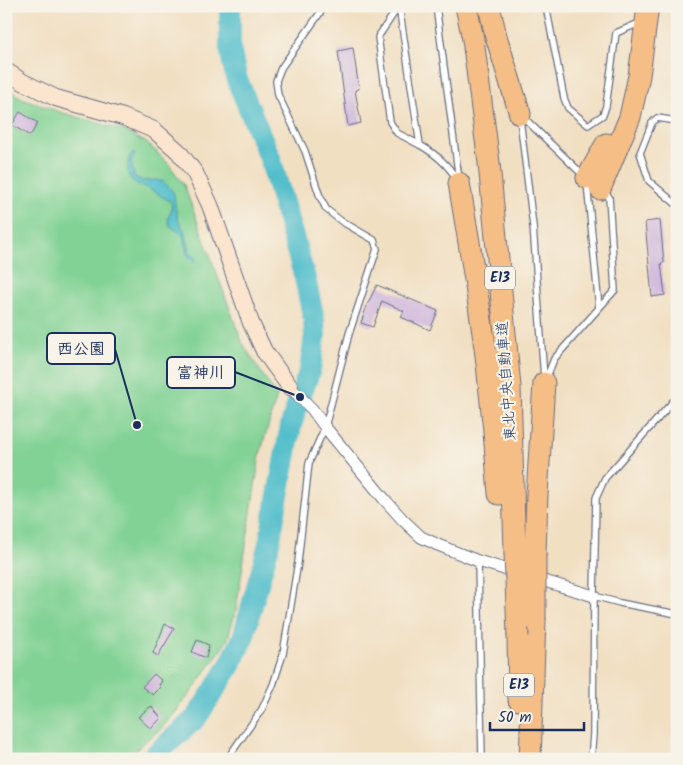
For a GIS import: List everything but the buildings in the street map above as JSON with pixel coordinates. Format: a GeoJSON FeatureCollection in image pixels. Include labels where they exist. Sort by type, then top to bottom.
{"type":"FeatureCollection","features":[{"type":"Feature","properties":{"kind":"highway","name":"東北中央自動車道"},"geometry":{"type":"LineString","coordinates":[[466,6],[489,163],[510,387],[518,553],[514,636],[520,759]]}},
{"type":"Feature","properties":{"kind":"highway"},"geometry":{"type":"LineString","coordinates":[[489,6],[496,36],[520,114]]}},
{"type":"Feature","properties":{"kind":"highway"},"geometry":{"type":"LineString","coordinates":[[593,184],[630,117],[639,76],[648,6]]}},
{"type":"Feature","properties":{"kind":"highway"},"geometry":{"type":"LineString","coordinates":[[593,184],[621,119],[638,15]]}},
{"type":"Feature","properties":{"kind":"highway"},"geometry":{"type":"LineString","coordinates":[[459,183],[478,296],[495,434],[518,553],[535,620],[530,759]]}},
{"type":"Feature","properties":{"kind":"highway"},"geometry":{"type":"LineString","coordinates":[[518,553],[537,494],[544,383]]}},
{"type":"Feature","properties":{"kind":"street"},"geometry":{"type":"LineString","coordinates":[[6,71],[23,82],[56,98],[123,117],[154,130],[178,151],[194,173],[210,205],[251,323],[264,351],[290,387],[312,409],[403,520],[422,536],[438,545],[478,561],[594,596]]}},
{"type":"Feature","properties":{"kind":"lane"},"geometry":{"type":"LineString","coordinates":[[227,759],[262,709],[273,685],[283,654],[298,562],[309,463],[325,427],[349,334],[377,249],[374,240],[326,209],[305,151],[278,95],[276,81],[281,68],[324,6]]}},
{"type":"Feature","properties":{"kind":"lane"},"geometry":{"type":"LineString","coordinates":[[399,6],[420,146]]}},
{"type":"Feature","properties":{"kind":"lane"},"geometry":{"type":"LineString","coordinates":[[399,6],[378,37],[390,122],[397,133],[436,155],[449,167],[459,183]]}},
{"type":"Feature","properties":{"kind":"lane"},"geometry":{"type":"LineString","coordinates":[[436,6],[459,183]]}},
{"type":"Feature","properties":{"kind":"lane"},"geometry":{"type":"LineString","coordinates":[[546,6],[564,98],[568,108],[588,125],[603,115],[606,106],[616,33],[638,15]]}},
{"type":"Feature","properties":{"kind":"lane"},"geometry":{"type":"LineString","coordinates":[[520,114],[593,184],[609,196],[615,290],[554,359],[544,383]]}},
{"type":"Feature","properties":{"kind":"lane"},"geometry":{"type":"LineString","coordinates":[[520,114],[533,226],[544,383]]}},
{"type":"Feature","properties":{"kind":"lane"},"geometry":{"type":"LineString","coordinates":[[677,121],[657,118],[652,122],[640,153],[649,181],[677,205]]}},
{"type":"Feature","properties":{"kind":"lane"},"geometry":{"type":"LineString","coordinates":[[593,184],[599,308]]}},
{"type":"Feature","properties":{"kind":"lane"},"geometry":{"type":"LineString","coordinates":[[592,759],[596,498],[605,478],[677,397]]}},
{"type":"Feature","properties":{"kind":"lane"},"geometry":{"type":"LineString","coordinates":[[478,561],[482,759]]}},
{"type":"Feature","properties":{"kind":"lane"},"geometry":{"type":"LineString","coordinates":[[594,596],[677,614]]}},
{"type":"Feature","properties":{"kind":"green space"},"geometry":{"type":"Polygon","coordinates":[[[6,87],[22,98],[60,112],[125,131],[147,143],[167,162],[184,185],[242,342],[277,396],[260,454],[236,610],[227,641],[176,712],[161,729],[141,745],[128,759],[6,759],[6,87]]]}},
{"type":"Feature","properties":{"kind":"water"},"geometry":{"type":"Polygon","coordinates":[[[132,153],[135,154],[131,162],[134,176],[142,181],[156,180],[164,182],[174,194],[178,219],[185,233],[190,251],[196,257],[195,261],[188,255],[185,239],[170,226],[168,218],[172,208],[171,202],[131,179],[128,173],[128,166],[132,153]]]}},
{"type":"Feature","properties":{"kind":"waterway"},"geometry":{"type":"LineString","coordinates":[[150,759],[196,718],[229,667],[243,638],[269,544],[291,425],[310,370],[315,336],[314,320],[305,278],[270,158],[236,77],[230,48],[230,6]]}},
{"type":"Feature","properties":{"kind":"place","name":"富神川"},"geometry":{"type":"Point","coordinates":[300,397]}},
{"type":"Feature","properties":{"kind":"place","name":"西公園"},"geometry":{"type":"Point","coordinates":[137,425]}}]}
